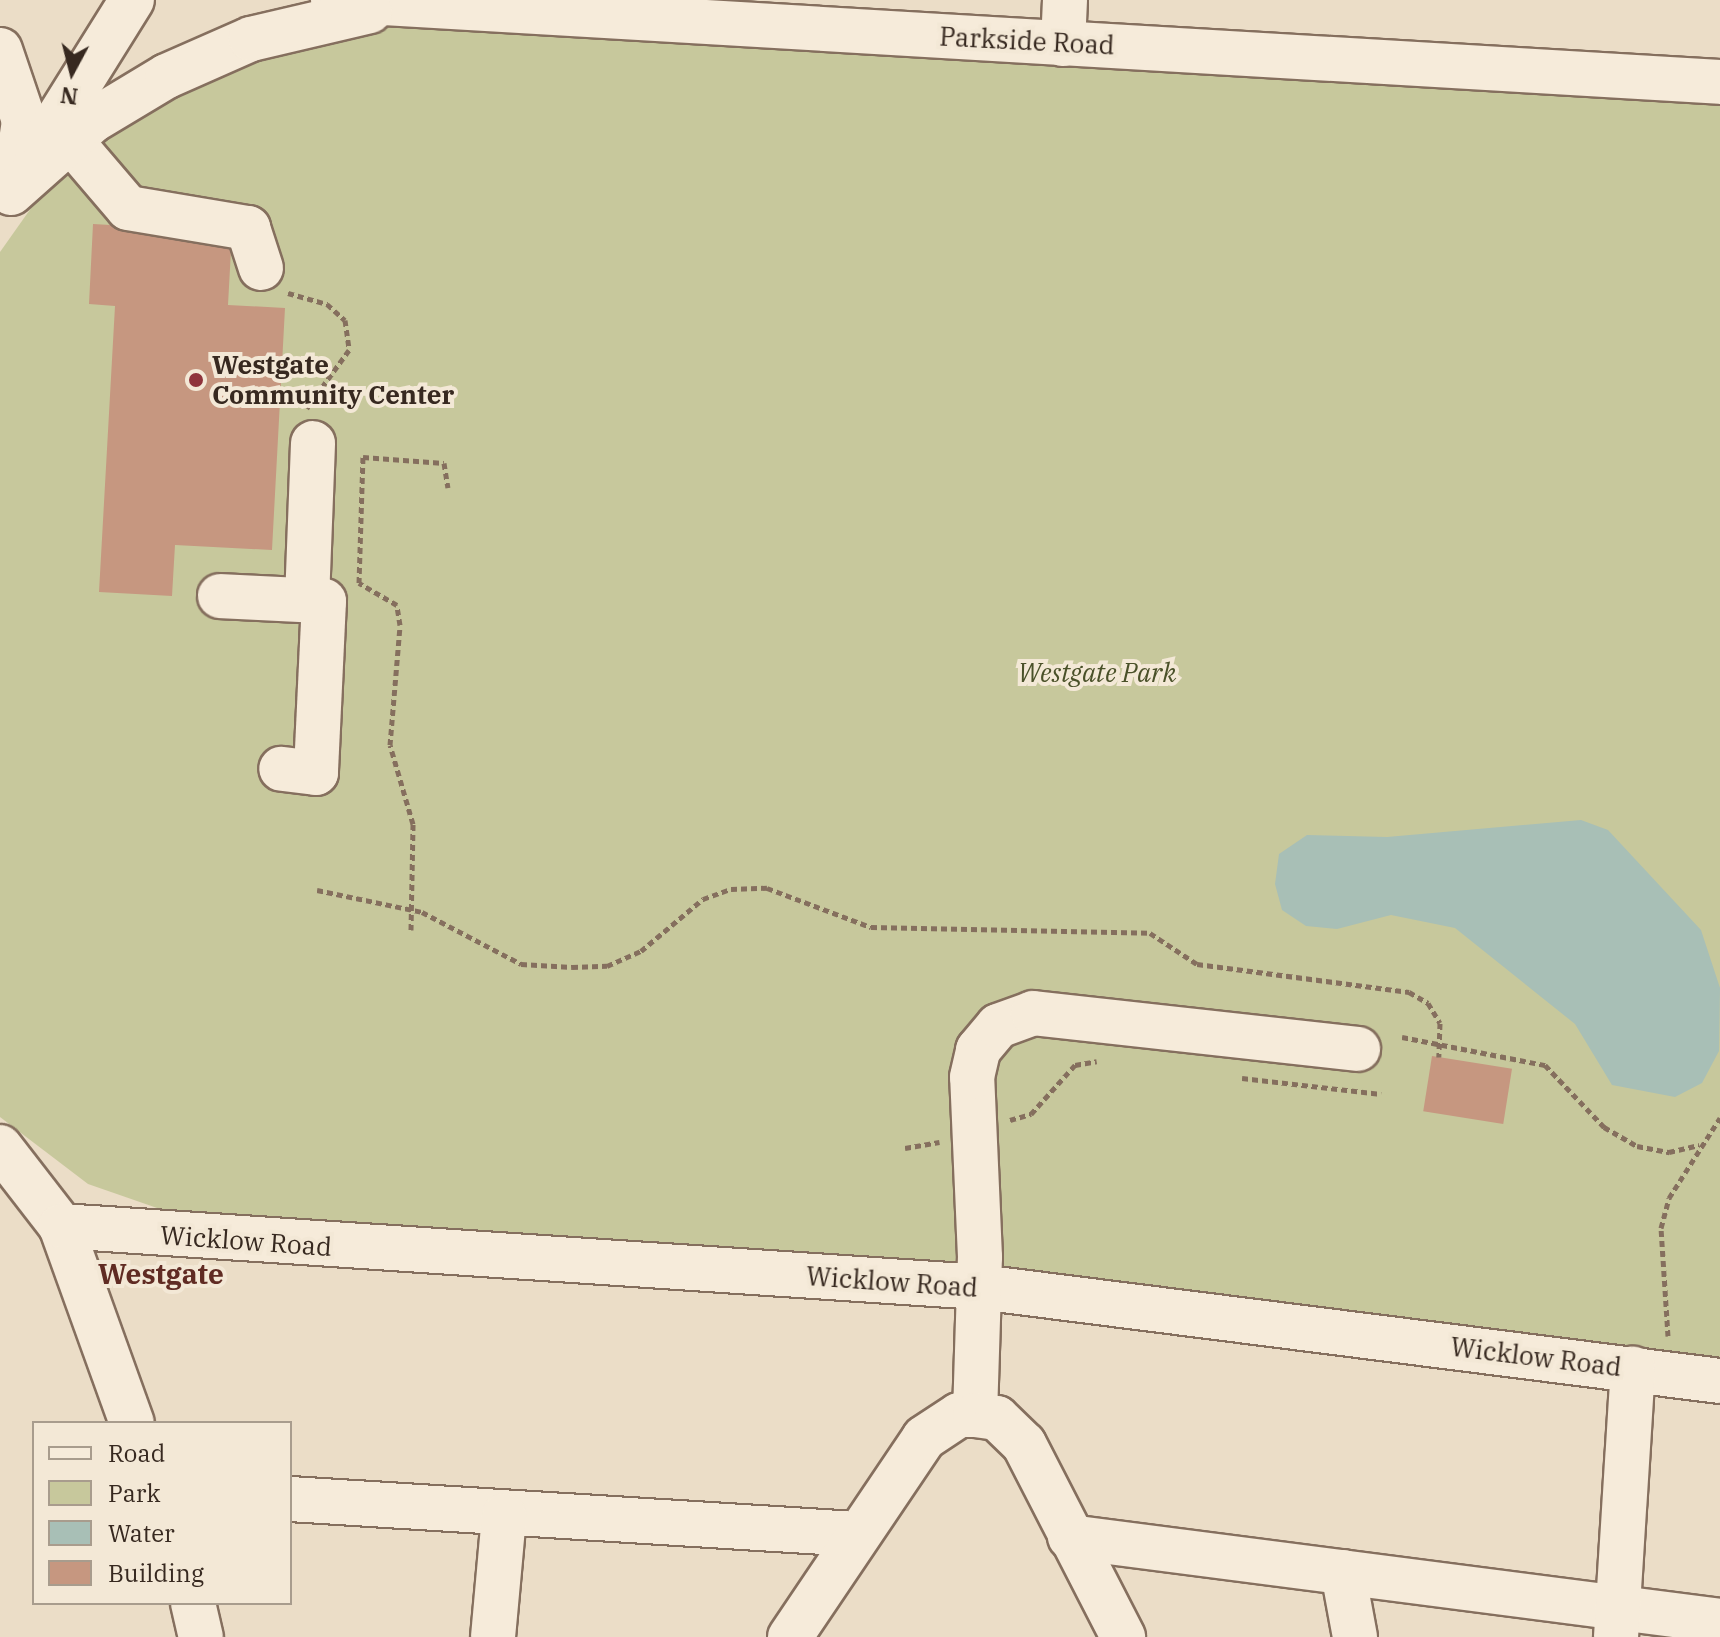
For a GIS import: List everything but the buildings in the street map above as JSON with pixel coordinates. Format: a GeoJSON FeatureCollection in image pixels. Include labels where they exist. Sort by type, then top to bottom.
{"type":"FeatureCollection","features":[{"type":"Feature","properties":{"kind":"street"},"geometry":{"type":"LineString","coordinates":[[6,202],[132,0]]}},
{"type":"Feature","properties":{"kind":"street","name":"Parkside Road"},"geometry":{"type":"LineString","coordinates":[[333,0],[1720,82]]}},
{"type":"Feature","properties":{"kind":"street"},"geometry":{"type":"LineString","coordinates":[[1063,44],[1065,0]]}},
{"type":"Feature","properties":{"kind":"street"},"geometry":{"type":"LineString","coordinates":[[6,202],[70,140],[125,98],[208,56],[294,26],[417,5]]}},
{"type":"Feature","properties":{"kind":"street"},"geometry":{"type":"LineString","coordinates":[[0,50],[24,121],[6,202]]}},
{"type":"Feature","properties":{"kind":"street"},"geometry":{"type":"LineString","coordinates":[[70,140],[128,208],[248,228],[269,280]]}},
{"type":"Feature","properties":{"kind":"street"},"geometry":{"type":"LineString","coordinates":[[307,600],[313,443]]}},
{"type":"Feature","properties":{"kind":"street"},"geometry":{"type":"LineString","coordinates":[[220,596],[324,601],[316,773],[281,769]]}},
{"type":"Feature","properties":{"kind":"street"},"geometry":{"type":"LineString","coordinates":[[975,1415],[980,1287],[972,1077],[978,1050],[998,1026],[1033,1013],[1358,1049]]}},
{"type":"Feature","properties":{"kind":"street"},"geometry":{"type":"LineString","coordinates":[[0,1147],[61,1226],[131,1421]]}},
{"type":"Feature","properties":{"kind":"street","name":"Wicklow Road"},"geometry":{"type":"LineString","coordinates":[[61,1226],[980,1287],[1650,1359],[1720,1381]]}},
{"type":"Feature","properties":{"kind":"street"},"geometry":{"type":"LineString","coordinates":[[1617,1622],[1650,1359]]}},
{"type":"Feature","properties":{"kind":"street"},"geometry":{"type":"LineString","coordinates":[[790,1637],[856,1534],[924,1438],[959,1415],[997,1418],[1024,1444],[1123,1637]]}},
{"type":"Feature","properties":{"kind":"street"},"geometry":{"type":"LineString","coordinates":[[292,1499],[504,1515],[856,1534]]}},
{"type":"Feature","properties":{"kind":"street"},"geometry":{"type":"LineString","coordinates":[[493,1637],[504,1515]]}},
{"type":"Feature","properties":{"kind":"street"},"geometry":{"type":"LineString","coordinates":[[1070,1537],[1343,1572],[1617,1622],[1720,1621]]}},
{"type":"Feature","properties":{"kind":"street"},"geometry":{"type":"LineString","coordinates":[[1343,1572],[1355,1637]]}},
{"type":"Feature","properties":{"kind":"street"},"geometry":{"type":"LineString","coordinates":[[193,1605],[201,1637]]}},
{"type":"Feature","properties":{"kind":"path"},"geometry":{"type":"LineString","coordinates":[[269,280],[327,304],[345,320],[349,350],[343,365],[307,400],[313,443]]}},
{"type":"Feature","properties":{"kind":"path"},"geometry":{"type":"LineString","coordinates":[[411,930],[413,824],[390,745],[400,625],[397,605],[359,583],[363,457],[444,463],[448,488]]}},
{"type":"Feature","properties":{"kind":"path"},"geometry":{"type":"LineString","coordinates":[[317,890],[411,910],[494,955],[572,967],[607,966],[641,951],[703,899],[731,889],[767,888],[871,927],[1150,933],[1197,964],[1409,992],[1434,1013],[1440,1043],[1439,1057]]}},
{"type":"Feature","properties":{"kind":"path"},"geometry":{"type":"LineString","coordinates":[[1402,1037],[1545,1065],[1604,1127],[1637,1146],[1669,1152],[1699,1145]]}},
{"type":"Feature","properties":{"kind":"path"},"geometry":{"type":"LineString","coordinates":[[905,1148],[976,1132],[1031,1114],[1075,1065],[1107,1062]]}},
{"type":"Feature","properties":{"kind":"path"},"geometry":{"type":"LineString","coordinates":[[1229,1076],[1381,1094]]}},
{"type":"Feature","properties":{"kind":"path"},"geometry":{"type":"LineString","coordinates":[[1650,1359],[1661,1228],[1699,1145],[1720,1118]]}},
{"type":"Feature","properties":{"kind":"green space","name":"Westgate Park"},"geometry":{"type":"Polygon","coordinates":[[[444,22],[1720,101],[1720,1367],[183,1217],[88,1184],[0,1117],[0,252],[58,170],[141,101],[343,30],[444,22]]]}},
{"type":"Feature","properties":{"kind":"water"},"geometry":{"type":"Polygon","coordinates":[[[1581,820],[1608,830],[1701,930],[1720,988],[1719,1051],[1702,1083],[1675,1097],[1612,1085],[1575,1024],[1455,928],[1391,915],[1337,929],[1306,926],[1282,910],[1275,884],[1279,854],[1307,835],[1387,837],[1581,820]]]}},
{"type":"Feature","properties":{"kind":"place","name":"Westgate Community Center"},"geometry":{"type":"Point","coordinates":[196,380]}},
{"type":"Feature","properties":{"kind":"district","name":"Westgate"},"geometry":{"type":"Point","coordinates":[161,1274]}}]}
